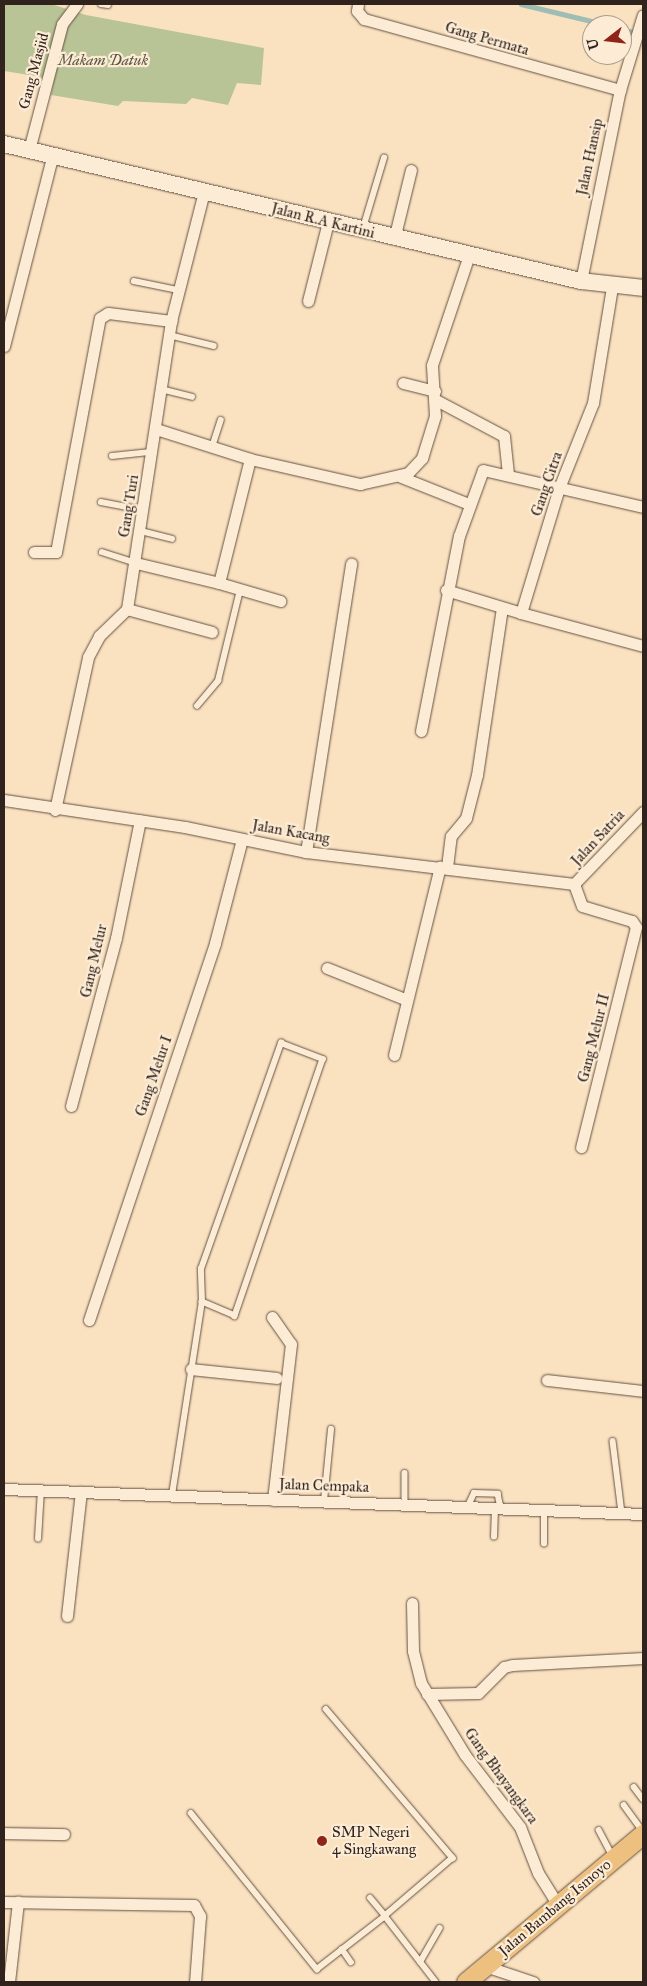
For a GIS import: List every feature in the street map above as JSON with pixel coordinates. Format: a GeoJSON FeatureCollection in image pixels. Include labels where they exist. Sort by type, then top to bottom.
{"type":"FeatureCollection","features":[{"type":"Feature","properties":{"kind":"main road","name":"Jalan Bambang Ismoyo"},"geometry":{"type":"LineString","coordinates":[[466,1982],[556,1902],[642,1831]]}},
{"type":"Feature","properties":{"kind":"street","name":"Gang Permata"},"geometry":{"type":"LineString","coordinates":[[358,4],[357,11],[364,19],[620,90]]}},
{"type":"Feature","properties":{"kind":"street","name":"Gang Masjid"},"geometry":{"type":"LineString","coordinates":[[29,150],[62,24],[70,5]]}},
{"type":"Feature","properties":{"kind":"street","name":"Jalan Hansip"},"geometry":{"type":"LineString","coordinates":[[581,281],[620,90],[643,15]]}},
{"type":"Feature","properties":{"kind":"street","name":"Jalan R.A Kartini"},"geometry":{"type":"LineString","coordinates":[[4,144],[394,239],[581,281],[612,287],[643,288]]}},
{"type":"Feature","properties":{"kind":"street"},"geometry":{"type":"LineString","coordinates":[[4,346],[52,157]]}},
{"type":"Feature","properties":{"kind":"street"},"geometry":{"type":"LineString","coordinates":[[394,239],[411,170]]}},
{"type":"Feature","properties":{"kind":"street","name":"Gang Turi"},"geometry":{"type":"LineString","coordinates":[[128,609],[145,510],[171,321],[204,192]]}},
{"type":"Feature","properties":{"kind":"street"},"geometry":{"type":"LineString","coordinates":[[308,301],[328,222]]}},
{"type":"Feature","properties":{"kind":"street"},"geometry":{"type":"LineString","coordinates":[[401,477],[422,458],[435,395],[432,365],[469,255]]}},
{"type":"Feature","properties":{"kind":"street","name":"Gang Citra"},"geometry":{"type":"LineString","coordinates":[[521,613],[559,488],[593,403],[612,287]]}},
{"type":"Feature","properties":{"kind":"street"},"geometry":{"type":"LineString","coordinates":[[34,552],[56,552],[100,318],[108,313],[171,321]]}},
{"type":"Feature","properties":{"kind":"street"},"geometry":{"type":"LineString","coordinates":[[403,383],[435,395],[504,436],[508,475]]}},
{"type":"Feature","properties":{"kind":"street"},"geometry":{"type":"LineString","coordinates":[[156,429],[250,459],[360,484],[401,477],[469,504]]}},
{"type":"Feature","properties":{"kind":"street"},"geometry":{"type":"LineString","coordinates":[[219,583],[250,459]]}},
{"type":"Feature","properties":{"kind":"street"},"geometry":{"type":"LineString","coordinates":[[421,731],[446,590],[469,504],[484,470],[643,507]]}},
{"type":"Feature","properties":{"kind":"street"},"geometry":{"type":"LineString","coordinates":[[136,563],[219,583],[280,601]]}},
{"type":"Feature","properties":{"kind":"street"},"geometry":{"type":"LineString","coordinates":[[306,852],[351,563]]}},
{"type":"Feature","properties":{"kind":"street"},"geometry":{"type":"LineString","coordinates":[[446,590],[502,608],[643,646]]}},
{"type":"Feature","properties":{"kind":"street"},"geometry":{"type":"LineString","coordinates":[[394,1055],[451,836],[466,818],[477,775],[502,608]]}},
{"type":"Feature","properties":{"kind":"street"},"geometry":{"type":"LineString","coordinates":[[55,810],[88,657],[99,636],[128,609],[212,632]]}},
{"type":"Feature","properties":{"kind":"street","name":"Jalan Kacang"},"geometry":{"type":"LineString","coordinates":[[4,800],[55,810],[140,820],[306,852],[574,884]]}},
{"type":"Feature","properties":{"kind":"street","name":"Jalan Satria"},"geometry":{"type":"LineString","coordinates":[[574,884],[643,812]]}},
{"type":"Feature","properties":{"kind":"street","name":"Gang Melur"},"geometry":{"type":"LineString","coordinates":[[71,1106],[116,938],[140,820]]}},
{"type":"Feature","properties":{"kind":"street","name":"Gang Melur I"},"geometry":{"type":"LineString","coordinates":[[89,1320],[215,943],[242,840]]}},
{"type":"Feature","properties":{"kind":"street","name":"Gang Melur II"},"geometry":{"type":"LineString","coordinates":[[574,884],[582,906],[632,921],[635,937],[581,1147]]}},
{"type":"Feature","properties":{"kind":"street"},"geometry":{"type":"LineString","coordinates":[[328,968],[407,1000]]}},
{"type":"Feature","properties":{"kind":"street"},"geometry":{"type":"LineString","coordinates":[[272,1317],[291,1344],[273,1500]]}},
{"type":"Feature","properties":{"kind":"street"},"geometry":{"type":"LineString","coordinates":[[192,1369],[277,1378]]}},
{"type":"Feature","properties":{"kind":"street"},"geometry":{"type":"LineString","coordinates":[[547,1380],[643,1391]]}},
{"type":"Feature","properties":{"kind":"street","name":"Jalan Cempaka"},"geometry":{"type":"LineString","coordinates":[[4,1489],[80,1500],[172,1495],[468,1506],[497,1511],[544,1514],[643,1514]]}},
{"type":"Feature","properties":{"kind":"street"},"geometry":{"type":"LineString","coordinates":[[67,1616],[80,1500]]}},
{"type":"Feature","properties":{"kind":"street","name":"Gang Bhayangkara"},"geometry":{"type":"LineString","coordinates":[[412,1604],[416,1668],[426,1694],[520,1827],[545,1887],[556,1902]]}},
{"type":"Feature","properties":{"kind":"street"},"geometry":{"type":"LineString","coordinates":[[426,1694],[478,1692],[504,1667],[519,1664],[643,1658]]}},
{"type":"Feature","properties":{"kind":"street"},"geometry":{"type":"LineString","coordinates":[[4,1833],[64,1834]]}},
{"type":"Feature","properties":{"kind":"street"},"geometry":{"type":"LineString","coordinates":[[4,1902],[194,1905],[200,1916],[194,1982]]}},
{"type":"Feature","properties":{"kind":"street"},"geometry":{"type":"LineString","coordinates":[[9,1982],[18,1902]]}},
{"type":"Feature","properties":{"kind":"street"},"geometry":{"type":"LineString","coordinates":[[485,1966],[533,1982]]}},
{"type":"Feature","properties":{"kind":"lane"},"geometry":{"type":"LineString","coordinates":[[362,231],[384,158]]}},
{"type":"Feature","properties":{"kind":"lane"},"geometry":{"type":"LineString","coordinates":[[134,281],[178,290]]}},
{"type":"Feature","properties":{"kind":"lane"},"geometry":{"type":"LineString","coordinates":[[169,335],[214,346]]}},
{"type":"Feature","properties":{"kind":"lane"},"geometry":{"type":"LineString","coordinates":[[161,388],[192,397]]}},
{"type":"Feature","properties":{"kind":"lane"},"geometry":{"type":"LineString","coordinates":[[212,447],[221,420]]}},
{"type":"Feature","properties":{"kind":"lane"},"geometry":{"type":"LineString","coordinates":[[112,456],[153,452]]}},
{"type":"Feature","properties":{"kind":"lane"},"geometry":{"type":"LineString","coordinates":[[101,502],[145,510]]}},
{"type":"Feature","properties":{"kind":"lane"},"geometry":{"type":"LineString","coordinates":[[140,532],[172,539]]}},
{"type":"Feature","properties":{"kind":"lane"},"geometry":{"type":"LineString","coordinates":[[102,552],[136,563]]}},
{"type":"Feature","properties":{"kind":"lane"},"geometry":{"type":"LineString","coordinates":[[197,706],[218,681],[240,590]]}},
{"type":"Feature","properties":{"kind":"lane"},"geometry":{"type":"LineString","coordinates":[[172,1495],[202,1302],[201,1269],[281,1043],[323,1059],[235,1316],[202,1302]]}},
{"type":"Feature","properties":{"kind":"lane"},"geometry":{"type":"LineString","coordinates":[[324,1501],[331,1429]]}},
{"type":"Feature","properties":{"kind":"lane"},"geometry":{"type":"LineString","coordinates":[[613,1441],[622,1514]]}},
{"type":"Feature","properties":{"kind":"lane"},"geometry":{"type":"LineString","coordinates":[[405,1473],[405,1504]]}},
{"type":"Feature","properties":{"kind":"lane"},"geometry":{"type":"LineString","coordinates":[[38,1538],[41,1493]]}},
{"type":"Feature","properties":{"kind":"lane"},"geometry":{"type":"LineString","coordinates":[[494,1536],[497,1511]]}},
{"type":"Feature","properties":{"kind":"lane"},"geometry":{"type":"LineString","coordinates":[[544,1514],[544,1544]]}},
{"type":"Feature","properties":{"kind":"lane"},"geometry":{"type":"LineString","coordinates":[[191,1814],[317,1969],[385,1916],[453,1858],[326,1709]]}},
{"type":"Feature","properties":{"kind":"lane"},"geometry":{"type":"LineString","coordinates":[[634,1787],[643,1799]]}},
{"type":"Feature","properties":{"kind":"lane"},"geometry":{"type":"LineString","coordinates":[[624,1805],[642,1831]]}},
{"type":"Feature","properties":{"kind":"lane"},"geometry":{"type":"LineString","coordinates":[[599,1830],[612,1854]]}},
{"type":"Feature","properties":{"kind":"lane"},"geometry":{"type":"LineString","coordinates":[[370,1898],[436,1982]]}},
{"type":"Feature","properties":{"kind":"lane"},"geometry":{"type":"LineString","coordinates":[[420,1962],[440,1928]]}},
{"type":"Feature","properties":{"kind":"lane"},"geometry":{"type":"LineString","coordinates":[[342,1949],[351,1962]]}},
{"type":"Feature","properties":{"kind":"green space","name":"Makam Datuk"},"geometry":{"type":"Polygon","coordinates":[[[4,4],[51,4],[86,15],[264,48],[261,85],[237,83],[228,105],[192,98],[186,104],[123,101],[118,106],[51,95],[54,79],[4,71],[4,4]]]}},
{"type":"Feature","properties":{"kind":"waterway"},"geometry":{"type":"LineString","coordinates":[[521,4],[582,19]]}},
{"type":"Feature","properties":{"kind":"waterway"},"geometry":{"type":"LineString","coordinates":[[632,32],[643,35]]}},
{"type":"Feature","properties":{"kind":"place","name":"SMP Negeri 4 Singkawang"},"geometry":{"type":"Point","coordinates":[322,1841]}}]}
